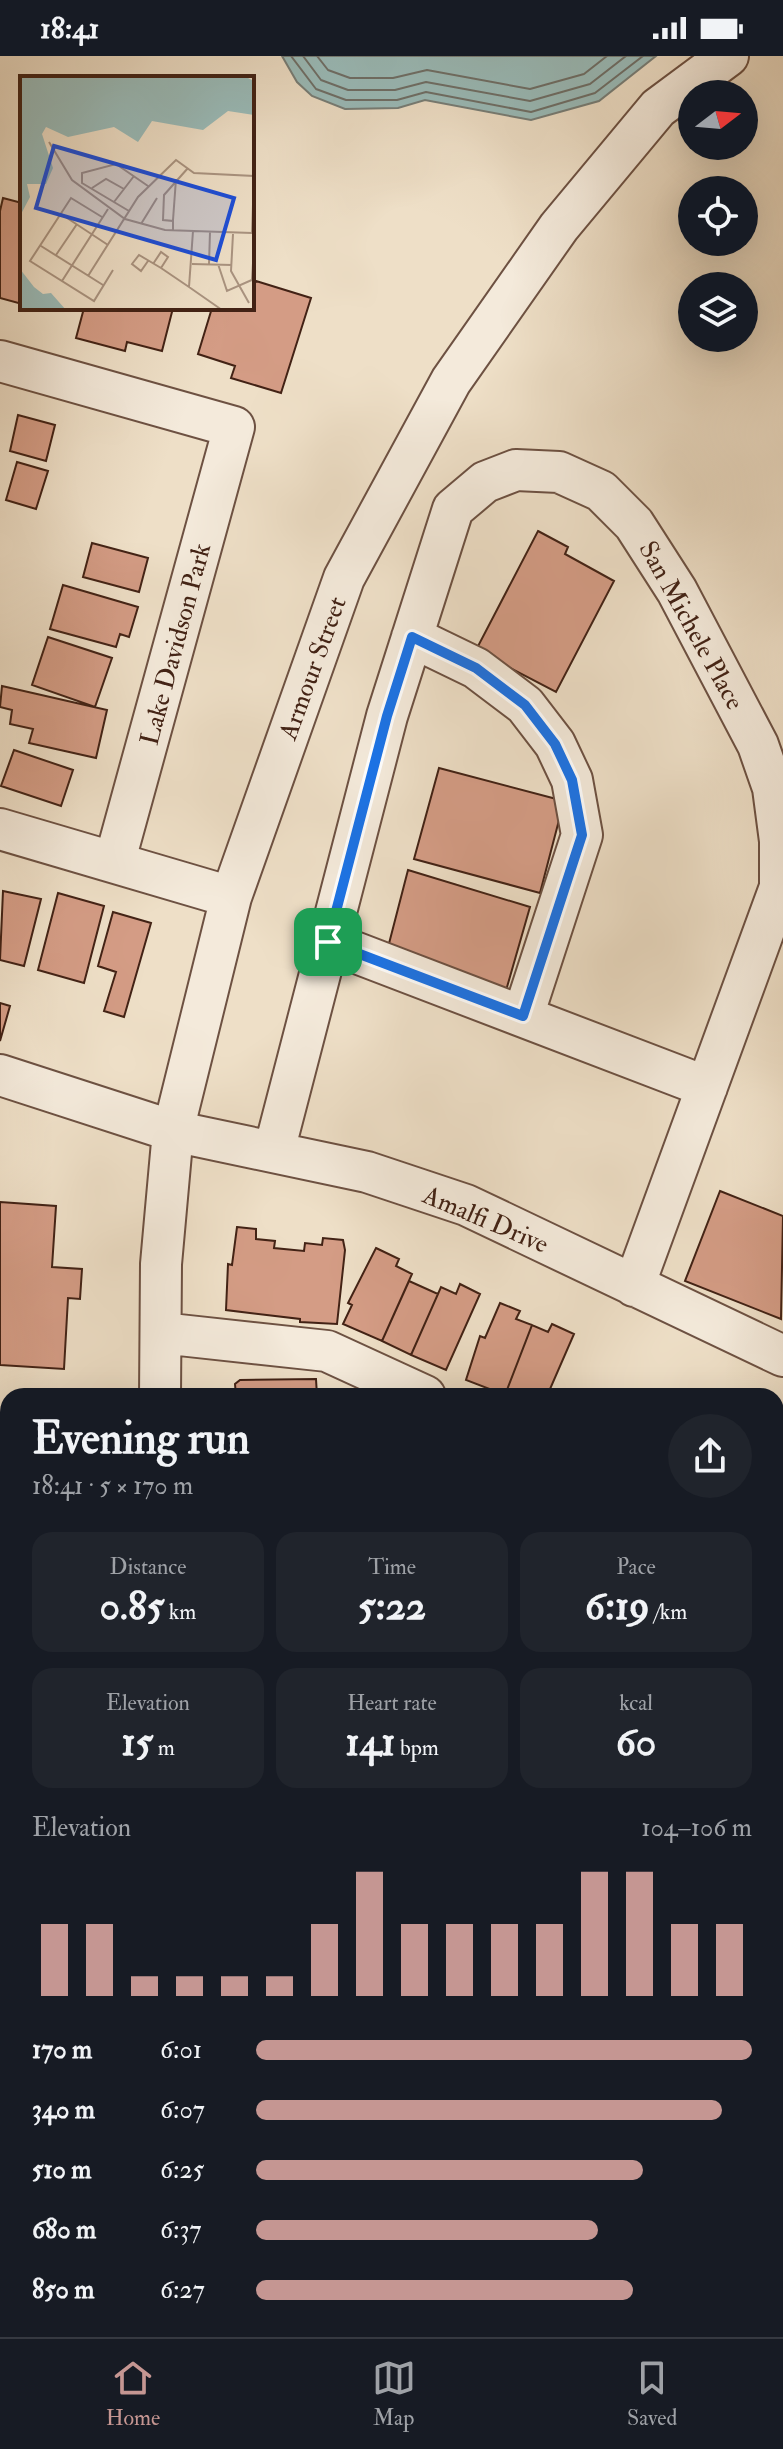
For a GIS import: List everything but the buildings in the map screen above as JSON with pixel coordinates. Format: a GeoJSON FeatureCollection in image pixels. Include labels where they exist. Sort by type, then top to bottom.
{"type":"FeatureCollection","features":[{"type":"Feature","properties":{"kind":"street","name":"Armour Street"},"geometry":{"type":"LineString","coordinates":[[160,1388],[161,1264],[173,1131],[231,897],[344,578],[451,381],[559,227],[658,108],[728,56]]}},
{"type":"Feature","properties":{"kind":"street","name":"Lake Davidson Park"},"geometry":{"type":"LineString","coordinates":[[3,372],[234,427],[115,860]]}},
{"type":"Feature","properties":{"kind":"street","name":"San Michele Place"},"geometry":{"type":"LineString","coordinates":[[274,1151],[387,716],[453,509],[485,482],[516,470],[559,472],[601,491],[634,524],[677,591],[758,745],[773,788],[780,841],[780,887],[634,1286]]}},
{"type":"Feature","properties":{"kind":"street"},"geometry":{"type":"LineString","coordinates":[[412,637],[476,668],[525,705],[555,744],[572,780],[582,835],[523,1016]]}},
{"type":"Feature","properties":{"kind":"street"},"geometry":{"type":"LineString","coordinates":[[0,829],[115,860],[231,897]]}},
{"type":"Feature","properties":{"kind":"street"},"geometry":{"type":"LineString","coordinates":[[328,942],[707,1087]]}},
{"type":"Feature","properties":{"kind":"street","name":"Amalfi Drive"},"geometry":{"type":"LineString","coordinates":[[0,1075],[173,1131],[367,1172],[466,1205],[783,1356]]}},
{"type":"Feature","properties":{"kind":"street"},"geometry":{"type":"LineString","coordinates":[[161,1333],[327,1351],[404,1388]]}},
{"type":"Feature","properties":{"kind":"water"},"geometry":{"type":"Polygon","coordinates":[[[282,56],[656,56],[599,101],[531,120],[425,100],[398,108],[345,109],[312,96],[297,82],[282,56]]]}},
{"type":"Feature","properties":{"kind":"route"},"geometry":{"type":"LineString","coordinates":[[412,637],[476,668],[525,705],[555,744],[572,780],[580,809],[582,835],[523,1016],[328,942],[387,716],[412,637]]}}]}
